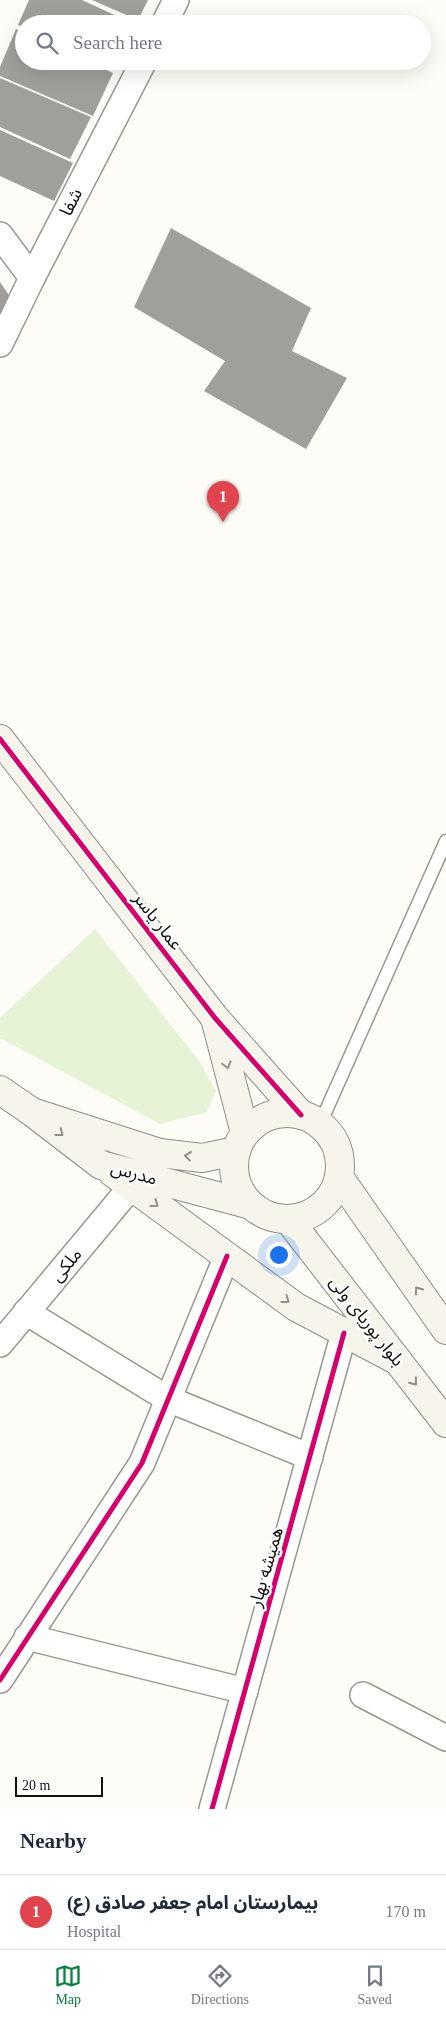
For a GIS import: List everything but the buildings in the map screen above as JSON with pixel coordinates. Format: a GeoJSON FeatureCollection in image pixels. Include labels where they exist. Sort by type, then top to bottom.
{"type":"FeatureCollection","features":[{"type":"Feature","properties":{"kind":"main road","name":"عمار یاسر"},"geometry":{"type":"LineString","coordinates":[[0,739],[215,1018],[311,1120]]}},
{"type":"Feature","properties":{"kind":"main road","name":"عمار یاسر"},"geometry":{"type":"LineString","coordinates":[[215,1018],[240,1142]]}},
{"type":"Feature","properties":{"kind":"main road","name":"مدرس"},"geometry":{"type":"LineString","coordinates":[[0,1090],[101,1165],[251,1205]]}},
{"type":"Feature","properties":{"kind":"main road","name":"مدرس"},"geometry":{"type":"LineString","coordinates":[[32,1112],[160,1153],[202,1158],[240,1142]]}},
{"type":"Feature","properties":{"kind":"main road"},"geometry":{"type":"LineString","coordinates":[[280,1113],[311,1120],[330,1135],[337,1148],[340,1162],[340,1177],[333,1194],[321,1207],[305,1216],[288,1219],[268,1216],[251,1205],[239,1190],[234,1171],[240,1142],[260,1120],[280,1113]]}},
{"type":"Feature","properties":{"kind":"main road"},"geometry":{"type":"LineString","coordinates":[[101,1165],[296,1307],[398,1361]]}},
{"type":"Feature","properties":{"kind":"main road"},"geometry":{"type":"LineString","coordinates":[[340,1177],[446,1330]]}},
{"type":"Feature","properties":{"kind":"main road","name":"بلوار پوریای ولی"},"geometry":{"type":"LineString","coordinates":[[288,1219],[446,1423]]}},
{"type":"Feature","properties":{"kind":"street"},"geometry":{"type":"LineString","coordinates":[[168,15],[176,0]]}},
{"type":"Feature","properties":{"kind":"street","name":"شفا"},"geometry":{"type":"LineString","coordinates":[[0,344],[139,70]]}},
{"type":"Feature","properties":{"kind":"street"},"geometry":{"type":"LineString","coordinates":[[0,235],[32,278]]}},
{"type":"Feature","properties":{"kind":"street","name":"ملکی"},"geometry":{"type":"LineString","coordinates":[[0,1344],[131,1187]]}},
{"type":"Feature","properties":{"kind":"street"},"geometry":{"type":"LineString","coordinates":[[0,1680],[142,1464],[227,1256]]}},
{"type":"Feature","properties":{"kind":"street"},"geometry":{"type":"LineString","coordinates":[[26,1312],[168,1399],[310,1457]]}},
{"type":"Feature","properties":{"kind":"street","name":"همیشه بهار"},"geometry":{"type":"LineString","coordinates":[[212,1809],[344,1333]]}},
{"type":"Feature","properties":{"kind":"street"},"geometry":{"type":"LineString","coordinates":[[27,1637],[246,1691]]}},
{"type":"Feature","properties":{"kind":"street"},"geometry":{"type":"LineString","coordinates":[[363,1695],[446,1738]]}},
{"type":"Feature","properties":{"kind":"lane"},"geometry":{"type":"LineString","coordinates":[[311,1120],[446,841]]}},
{"type":"Feature","properties":{"kind":"green space"},"geometry":{"type":"Polygon","coordinates":[[[95,929],[200,1062],[216,1091],[207,1112],[160,1124],[0,1038],[0,1018],[95,929]]]}},
{"type":"Feature","properties":{"kind":"cycle path"},"geometry":{"type":"LineString","coordinates":[[0,739],[215,1018],[301,1115]]}},
{"type":"Feature","properties":{"kind":"cycle path"},"geometry":{"type":"LineString","coordinates":[[0,1680],[142,1463],[227,1256]]}},
{"type":"Feature","properties":{"kind":"cycle path"},"geometry":{"type":"LineString","coordinates":[[212,1809],[344,1333]]}},
{"type":"Feature","properties":{"kind":"place","name":"بیمارستان امام جعفر صادق (ع)"},"geometry":{"type":"Point","coordinates":[223,522]}}]}
